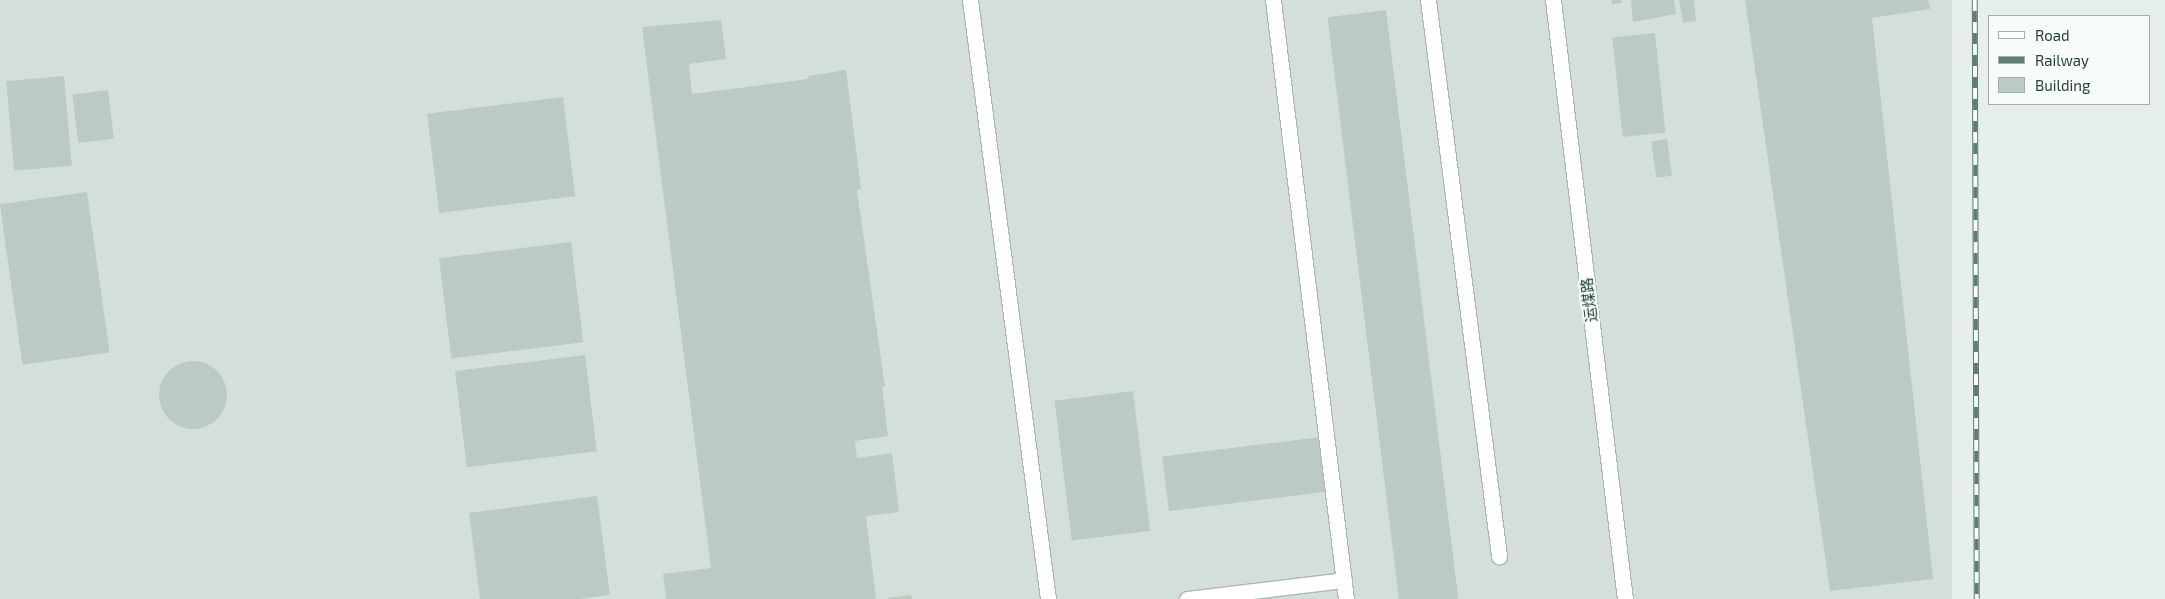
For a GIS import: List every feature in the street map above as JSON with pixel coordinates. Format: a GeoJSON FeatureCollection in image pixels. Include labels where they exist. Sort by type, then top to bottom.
{"type":"FeatureCollection","features":[{"type":"Feature","properties":{"kind":"street"},"geometry":{"type":"LineString","coordinates":[[975,0],[970,0],[1048,599]]}},
{"type":"Feature","properties":{"kind":"street"},"geometry":{"type":"LineString","coordinates":[[1273,0],[1346,599]]}},
{"type":"Feature","properties":{"kind":"street"},"geometry":{"type":"LineString","coordinates":[[1428,0],[1498,556]]}},
{"type":"Feature","properties":{"kind":"street","name":"运煤路"},"geometry":{"type":"LineString","coordinates":[[1553,0],[1624,599]]}},
{"type":"Feature","properties":{"kind":"street"},"geometry":{"type":"LineString","coordinates":[[1187,599],[1344,580]]}},
{"type":"Feature","properties":{"kind":"shaded area"},"geometry":{"type":"Polygon","coordinates":[[[0,0],[1952,0],[1952,599],[0,599],[0,0]]]}},
{"type":"Feature","properties":{"kind":"building"},"geometry":{"type":"Polygon","coordinates":[[[1611,0],[1621,0],[1622,3],[1612,4],[1611,0]]]}},
{"type":"Feature","properties":{"kind":"building"},"geometry":{"type":"Polygon","coordinates":[[[1631,0],[1674,0],[1676,14],[1633,22],[1631,0]]]}},
{"type":"Feature","properties":{"kind":"building"},"geometry":{"type":"Polygon","coordinates":[[[1679,0],[1694,0],[1696,21],[1683,23],[1679,0]]]}},
{"type":"Feature","properties":{"kind":"building"},"geometry":{"type":"Polygon","coordinates":[[[1745,0],[1928,0],[1930,9],[1872,18],[1933,579],[1830,591],[1745,0]]]}},
{"type":"Feature","properties":{"kind":"building"},"geometry":{"type":"Polygon","coordinates":[[[1386,10],[1458,599],[1399,599],[1327,17],[1386,10]]]}},
{"type":"Feature","properties":{"kind":"building"},"geometry":{"type":"Polygon","coordinates":[[[721,20],[726,59],[689,64],[692,94],[808,79],[808,76],[846,70],[861,189],[857,190],[885,387],[882,387],[888,436],[855,441],[857,458],[892,453],[899,512],[866,516],[876,599],[666,599],[663,574],[711,568],[642,27],[721,20]]]}},
{"type":"Feature","properties":{"kind":"building"},"geometry":{"type":"Polygon","coordinates":[[[1655,33],[1665,132],[1623,137],[1612,37],[1655,33]]]}},
{"type":"Feature","properties":{"kind":"building"},"geometry":{"type":"Polygon","coordinates":[[[64,76],[72,166],[14,171],[6,81],[64,76]]]}},
{"type":"Feature","properties":{"kind":"building"},"geometry":{"type":"Polygon","coordinates":[[[108,90],[114,139],[78,143],[72,94],[108,90]]]}},
{"type":"Feature","properties":{"kind":"building"},"geometry":{"type":"Polygon","coordinates":[[[563,97],[575,196],[439,213],[427,114],[563,97]]]}},
{"type":"Feature","properties":{"kind":"building"},"geometry":{"type":"Polygon","coordinates":[[[1667,139],[1672,176],[1656,178],[1651,141],[1667,139]]]}},
{"type":"Feature","properties":{"kind":"building"},"geometry":{"type":"Polygon","coordinates":[[[87,192],[110,352],[22,365],[0,204],[87,192]]]}},
{"type":"Feature","properties":{"kind":"building"},"geometry":{"type":"Polygon","coordinates":[[[571,242],[583,342],[451,358],[439,258],[571,242]]]}},
{"type":"Feature","properties":{"kind":"building"},"geometry":{"type":"Polygon","coordinates":[[[585,355],[597,451],[467,467],[455,371],[585,355]]]}},
{"type":"Feature","properties":{"kind":"building"},"geometry":{"type":"Polygon","coordinates":[[[193,361],[206,364],[217,371],[224,382],[227,395],[224,408],[217,419],[206,426],[193,429],[180,426],[169,419],[162,408],[159,395],[162,382],[169,371],[180,364],[193,361]]]}},
{"type":"Feature","properties":{"kind":"building"},"geometry":{"type":"Polygon","coordinates":[[[1133,391],[1150,531],[1072,541],[1055,401],[1133,391]]]}},
{"type":"Feature","properties":{"kind":"building"},"geometry":{"type":"Polygon","coordinates":[[[1321,437],[1328,492],[1169,511],[1162,456],[1321,437]]]}},
{"type":"Feature","properties":{"kind":"building"},"geometry":{"type":"Polygon","coordinates":[[[597,496],[610,595],[578,599],[480,599],[469,513],[597,496]]]}},
{"type":"Feature","properties":{"kind":"building"},"geometry":{"type":"Polygon","coordinates":[[[911,595],[912,599],[888,599],[888,598],[911,595]]]}},
{"type":"Feature","properties":{"kind":"railway"},"geometry":{"type":"LineString","coordinates":[[1975,0],[1977,599]]}}]}
